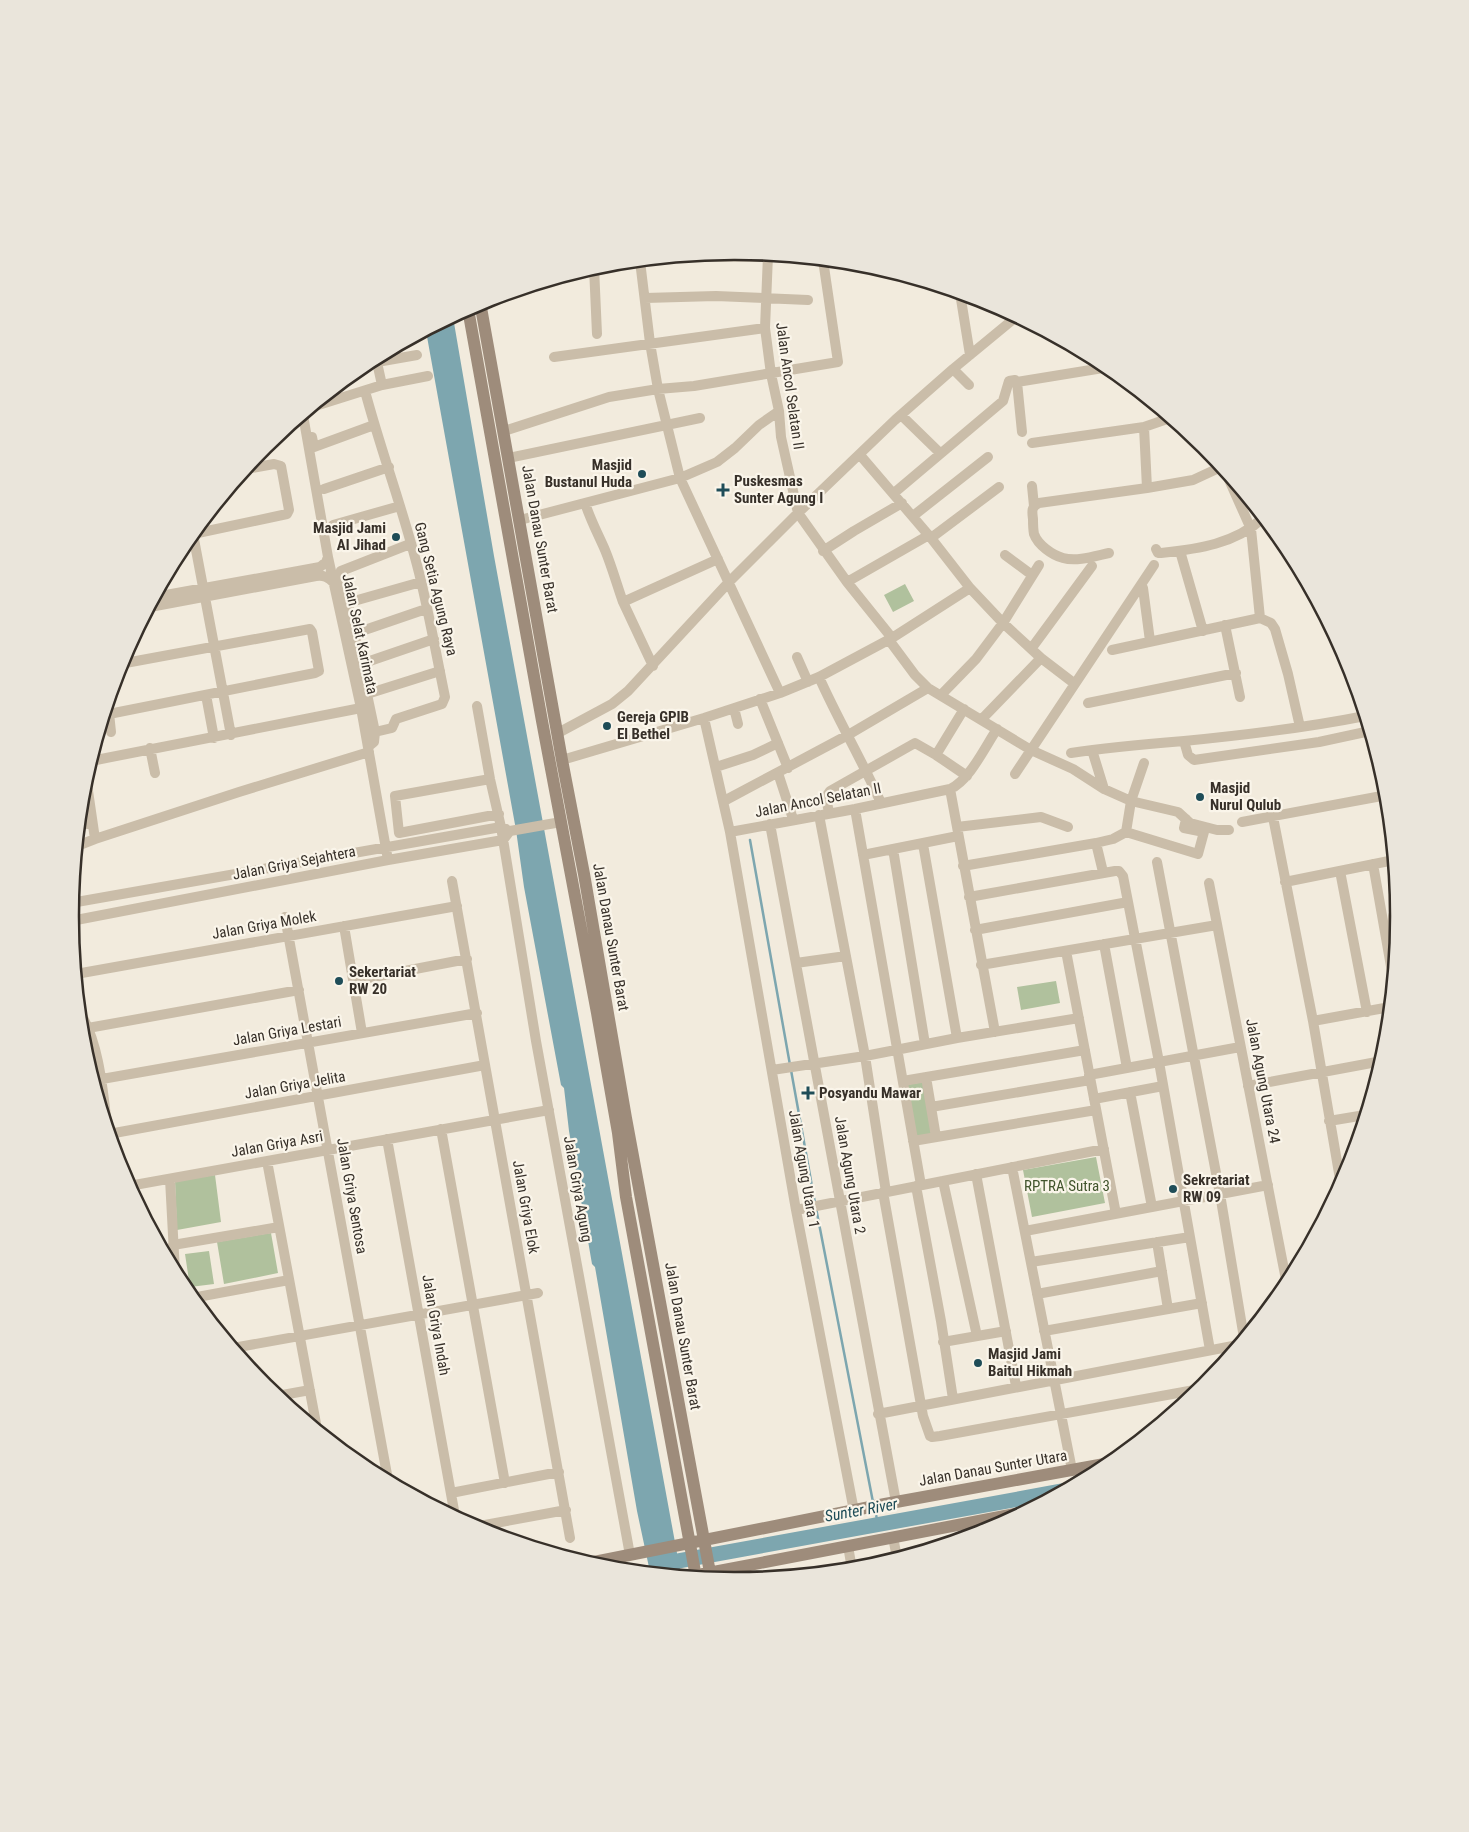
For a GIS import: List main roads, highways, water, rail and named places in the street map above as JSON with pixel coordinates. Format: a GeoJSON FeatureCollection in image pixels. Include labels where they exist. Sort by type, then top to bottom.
{"type":"FeatureCollection","features":[{"type":"Feature","properties":{"kind":"main road","name":"Jalan Danau Sunter Barat"},"geometry":{"type":"LineString","coordinates":[[482,311],[584,874],[626,1197],[686,1546],[693,1570]]}},
{"type":"Feature","properties":{"kind":"main road","name":"Jalan Danau Sunter Barat"},"geometry":{"type":"LineString","coordinates":[[469,317],[518,586],[555,823],[602,1012],[667,1337],[710,1571]]}},
{"type":"Feature","properties":{"kind":"main road"},"geometry":{"type":"LineString","coordinates":[[518,586],[532,584]]}},
{"type":"Feature","properties":{"kind":"main road"},"geometry":{"type":"LineString","coordinates":[[652,1340],[667,1337]]}},
{"type":"Feature","properties":{"kind":"main road","name":"Jalan Danau Sunter Utara"},"geometry":{"type":"LineString","coordinates":[[609,1559],[705,1543],[890,1503],[1090,1467]]}},
{"type":"Feature","properties":{"kind":"main road"},"geometry":{"type":"LineString","coordinates":[[711,1571],[991,1519]]}},
{"type":"Feature","properties":{"kind":"water"},"geometry":{"type":"Polygon","coordinates":[[[454,323],[494,556],[680,1569],[649,1566],[637,1511],[595,1267],[592,1264],[569,1131],[564,1088],[561,1085],[524,887],[516,830],[427,337],[454,323]]]}},
{"type":"Feature","properties":{"kind":"waterway"},"geometry":{"type":"LineString","coordinates":[[750,840],[790,1065]]}},
{"type":"Feature","properties":{"kind":"waterway"},"geometry":{"type":"LineString","coordinates":[[791,1070],[815,1203]]}},
{"type":"Feature","properties":{"kind":"waterway"},"geometry":{"type":"LineString","coordinates":[[816,1208],[873,1502]]}},
{"type":"Feature","properties":{"kind":"waterway","name":"Sunter River"},"geometry":{"type":"LineString","coordinates":[[667,1563],[1042,1495]]}},
{"type":"Feature","properties":{"kind":"waterway"},"geometry":{"type":"LineString","coordinates":[[875,1510],[878,1524]]}},
{"type":"Feature","properties":{"kind":"place","name":"Masjid Bustanul Huda"},"geometry":{"type":"Point","coordinates":[642,474]}},
{"type":"Feature","properties":{"kind":"place","name":"Puskesmas Sunter Agung I"},"geometry":{"type":"Point","coordinates":[723,490]}},
{"type":"Feature","properties":{"kind":"place","name":"Masjid Jami Al Jihad"},"geometry":{"type":"Point","coordinates":[396,537]}},
{"type":"Feature","properties":{"kind":"place","name":"Gereja GPIB El Bethel"},"geometry":{"type":"Point","coordinates":[607,726]}},
{"type":"Feature","properties":{"kind":"place","name":"Masjid Nurul Qulub"},"geometry":{"type":"Point","coordinates":[1200,797]}},
{"type":"Feature","properties":{"kind":"place","name":"Sekertariat RW 20"},"geometry":{"type":"Point","coordinates":[339,981]}},
{"type":"Feature","properties":{"kind":"place","name":"Posyandu Mawar"},"geometry":{"type":"Point","coordinates":[808,1093]}},
{"type":"Feature","properties":{"kind":"place","name":"Sekretariat RW 09"},"geometry":{"type":"Point","coordinates":[1173,1189]}},
{"type":"Feature","properties":{"kind":"place","name":"Masjid Jami Baitul Hikmah"},"geometry":{"type":"Point","coordinates":[978,1363]}},
{"type":"Feature","properties":{"kind":"park label","name":"RPTRA Sutra 3"},"geometry":{"type":"Point","coordinates":[1067,1186]}}]}
